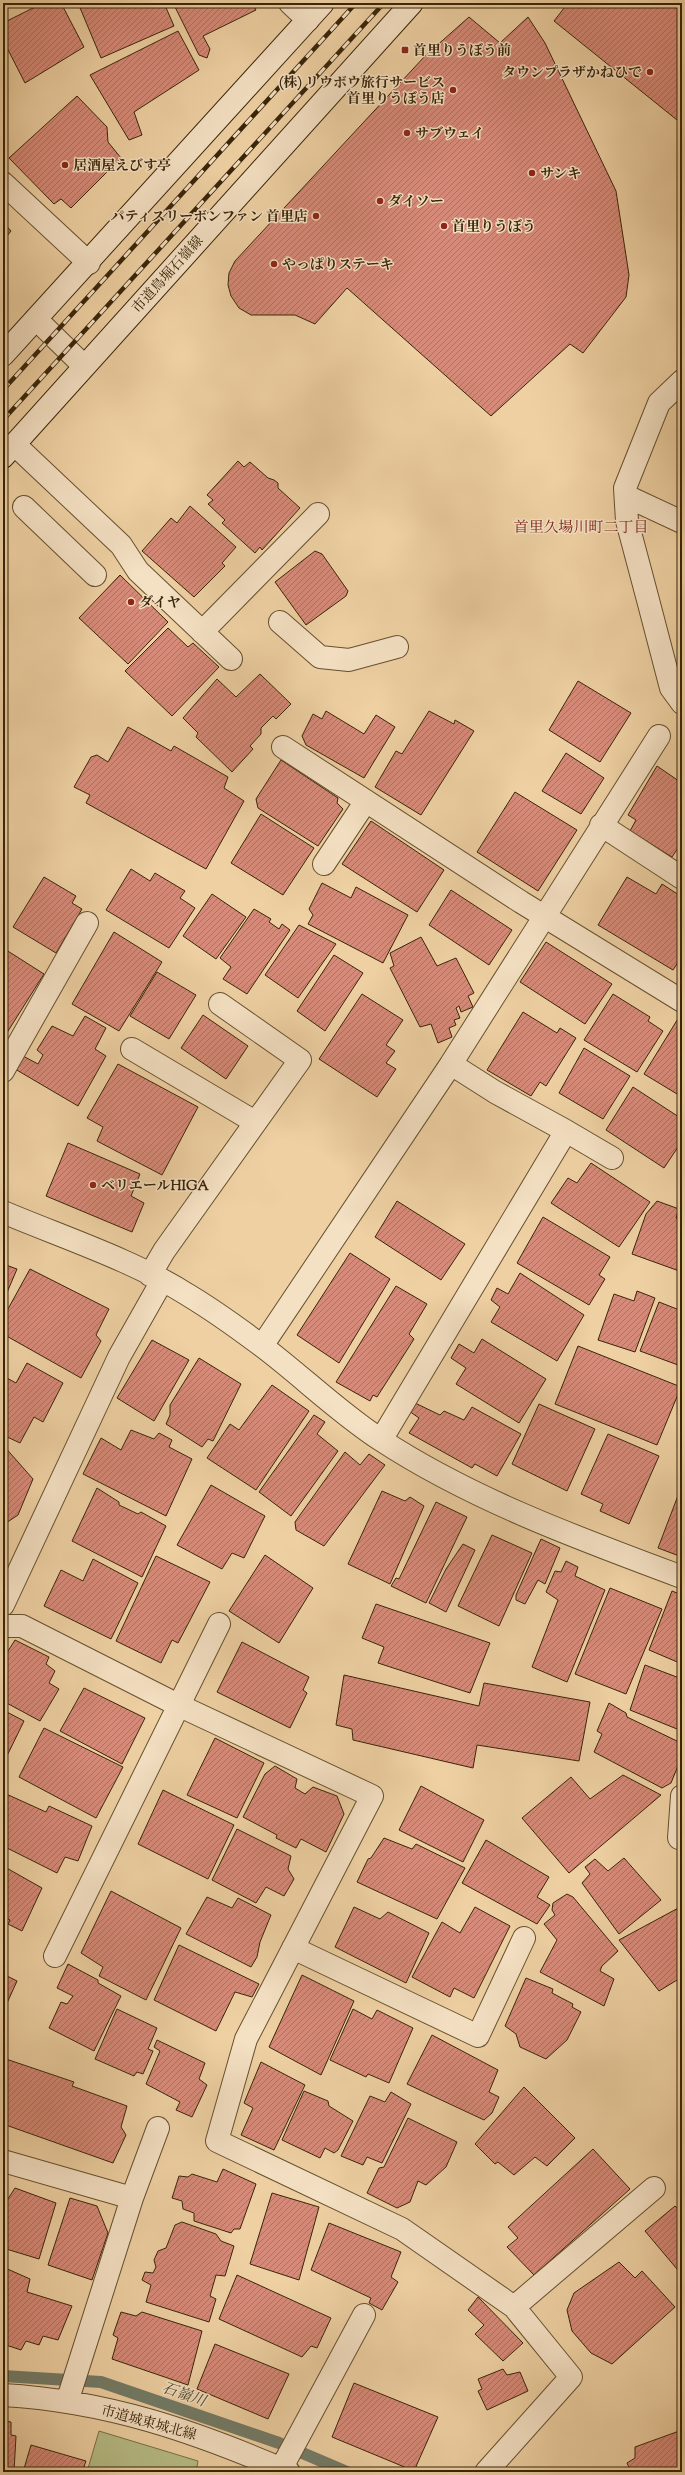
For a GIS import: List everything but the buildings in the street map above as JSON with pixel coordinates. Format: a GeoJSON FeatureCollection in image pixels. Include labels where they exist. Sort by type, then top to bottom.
{"type":"FeatureCollection","features":[{"type":"Feature","properties":{"kind":"street"},"geometry":{"type":"LineString","coordinates":[[290,3],[308,20]]}},
{"type":"Feature","properties":{"kind":"street"},"geometry":{"type":"LineString","coordinates":[[3,355],[89,263],[324,3]]}},
{"type":"Feature","properties":{"kind":"street","name":"市道鳥堀石嶺線"},"geometry":{"type":"LineString","coordinates":[[9,451],[412,3]]}},
{"type":"Feature","properties":{"kind":"street"},"geometry":{"type":"LineString","coordinates":[[3,183],[89,263]]}},
{"type":"Feature","properties":{"kind":"street"},"geometry":{"type":"LineString","coordinates":[[36,319],[84,366]]}},
{"type":"Feature","properties":{"kind":"street"},"geometry":{"type":"LineString","coordinates":[[680,691],[671,688],[629,528],[626,496],[627,480],[659,403],[682,381]]}},
{"type":"Feature","properties":{"kind":"street"},"geometry":{"type":"LineString","coordinates":[[9,451],[122,545],[138,571],[231,659]]}},
{"type":"Feature","properties":{"kind":"street"},"geometry":{"type":"LineString","coordinates":[[626,496],[682,522]]}},
{"type":"Feature","properties":{"kind":"street"},"geometry":{"type":"LineString","coordinates":[[24,507],[95,575]]}},
{"type":"Feature","properties":{"kind":"street"},"geometry":{"type":"LineString","coordinates":[[202,632],[318,514]]}},
{"type":"Feature","properties":{"kind":"street"},"geometry":{"type":"LineString","coordinates":[[280,622],[320,657],[349,660],[397,647]]}},
{"type":"Feature","properties":{"kind":"street"},"geometry":{"type":"LineString","coordinates":[[262,1346],[451,1064],[658,736]]}},
{"type":"Feature","properties":{"kind":"street"},"geometry":{"type":"LineString","coordinates":[[283,747],[544,916],[682,1001]]}},
{"type":"Feature","properties":{"kind":"street"},"geometry":{"type":"LineString","coordinates":[[324,864],[366,801]]}},
{"type":"Feature","properties":{"kind":"street"},"geometry":{"type":"LineString","coordinates":[[601,825],[682,878]]}},
{"type":"Feature","properties":{"kind":"street"},"geometry":{"type":"LineString","coordinates":[[3,1071],[87,923]]}},
{"type":"Feature","properties":{"kind":"street"},"geometry":{"type":"LineString","coordinates":[[3,1605],[156,1278],[164,1251],[300,1060],[220,1004]]}},
{"type":"Feature","properties":{"kind":"street"},"geometry":{"type":"LineString","coordinates":[[132,1049],[255,1122]]}},
{"type":"Feature","properties":{"kind":"street"},"geometry":{"type":"LineString","coordinates":[[451,1064],[494,1092],[612,1158]]}},
{"type":"Feature","properties":{"kind":"street"},"geometry":{"type":"LineString","coordinates":[[381,1440],[566,1131]]}},
{"type":"Feature","properties":{"kind":"street"},"geometry":{"type":"LineString","coordinates":[[3,1212],[156,1278],[187,1294],[262,1346],[354,1421],[381,1440],[471,1490],[520,1512],[682,1577]]}},
{"type":"Feature","properties":{"kind":"street"},"geometry":{"type":"LineString","coordinates":[[55,1956],[219,1624]]}},
{"type":"Feature","properties":{"kind":"street"},"geometry":{"type":"LineString","coordinates":[[3,1626],[22,1626],[178,1705],[372,1796],[246,2039],[217,2141],[402,2228],[514,2307],[572,2377],[486,2472]]}},
{"type":"Feature","properties":{"kind":"street"},"geometry":{"type":"LineString","coordinates":[[679,1838],[682,1796]]}},
{"type":"Feature","properties":{"kind":"street"},"geometry":{"type":"LineString","coordinates":[[293,1948],[478,2036],[524,1938]]}},
{"type":"Feature","properties":{"kind":"street"},"geometry":{"type":"LineString","coordinates":[[68,2398],[132,2198],[158,2128]]}},
{"type":"Feature","properties":{"kind":"street"},"geometry":{"type":"LineString","coordinates":[[3,2161],[132,2198]]}},
{"type":"Feature","properties":{"kind":"street"},"geometry":{"type":"LineString","coordinates":[[514,2307],[654,2188]]}},
{"type":"Feature","properties":{"kind":"street"},"geometry":{"type":"LineString","coordinates":[[287,2465],[309,2417],[364,2316]]}},
{"type":"Feature","properties":{"kind":"street","name":"市道城東城北線"},"geometry":{"type":"LineString","coordinates":[[3,2395],[68,2398],[179,2428],[287,2465]]}},
{"type":"Feature","properties":{"kind":"green space"},"geometry":{"type":"Polygon","coordinates":[[[99,2431],[198,2461],[196,2472],[87,2472],[99,2431]]]}},
{"type":"Feature","properties":{"kind":"waterway","name":"石嶺川"},"geometry":{"type":"LineString","coordinates":[[3,2376],[101,2382],[279,2443],[347,2472]]}},
{"type":"Feature","properties":{"kind":"railway"},"geometry":{"type":"LineString","coordinates":[[3,390],[356,3]]}},
{"type":"Feature","properties":{"kind":"railway"},"geometry":{"type":"LineString","coordinates":[[3,420],[384,3]]}},
{"type":"Feature","properties":{"kind":"place","name":"首里りうぼう前"},"geometry":{"type":"Point","coordinates":[405,50]}},
{"type":"Feature","properties":{"kind":"place","name":"タウンプラザかねひで"},"geometry":{"type":"Point","coordinates":[650,72]}},
{"type":"Feature","properties":{"kind":"place","name":"(株) リウボウ旅行サービス 首里りうぼう店"},"geometry":{"type":"Point","coordinates":[453,90]}},
{"type":"Feature","properties":{"kind":"place","name":"サブウェイ"},"geometry":{"type":"Point","coordinates":[407,133]}},
{"type":"Feature","properties":{"kind":"place","name":"居酒屋えびす亭"},"geometry":{"type":"Point","coordinates":[65,165]}},
{"type":"Feature","properties":{"kind":"place","name":"サンキ"},"geometry":{"type":"Point","coordinates":[532,173]}},
{"type":"Feature","properties":{"kind":"place","name":"ダイソー"},"geometry":{"type":"Point","coordinates":[380,201]}},
{"type":"Feature","properties":{"kind":"place","name":"パティスリーボンファン 首里店"},"geometry":{"type":"Point","coordinates":[316,216]}},
{"type":"Feature","properties":{"kind":"place","name":"首里りうぼう"},"geometry":{"type":"Point","coordinates":[444,226]}},
{"type":"Feature","properties":{"kind":"place","name":"やっぱりステーキ"},"geometry":{"type":"Point","coordinates":[274,264]}},
{"type":"Feature","properties":{"kind":"place","name":"ダイヤ"},"geometry":{"type":"Point","coordinates":[131,602]}},
{"type":"Feature","properties":{"kind":"place","name":"ベリエールHIGA"},"geometry":{"type":"Point","coordinates":[93,1185]}},
{"type":"Feature","properties":{"kind":"district","name":"首里久場川町二丁目"},"geometry":{"type":"Point","coordinates":[581,527]}}]}
